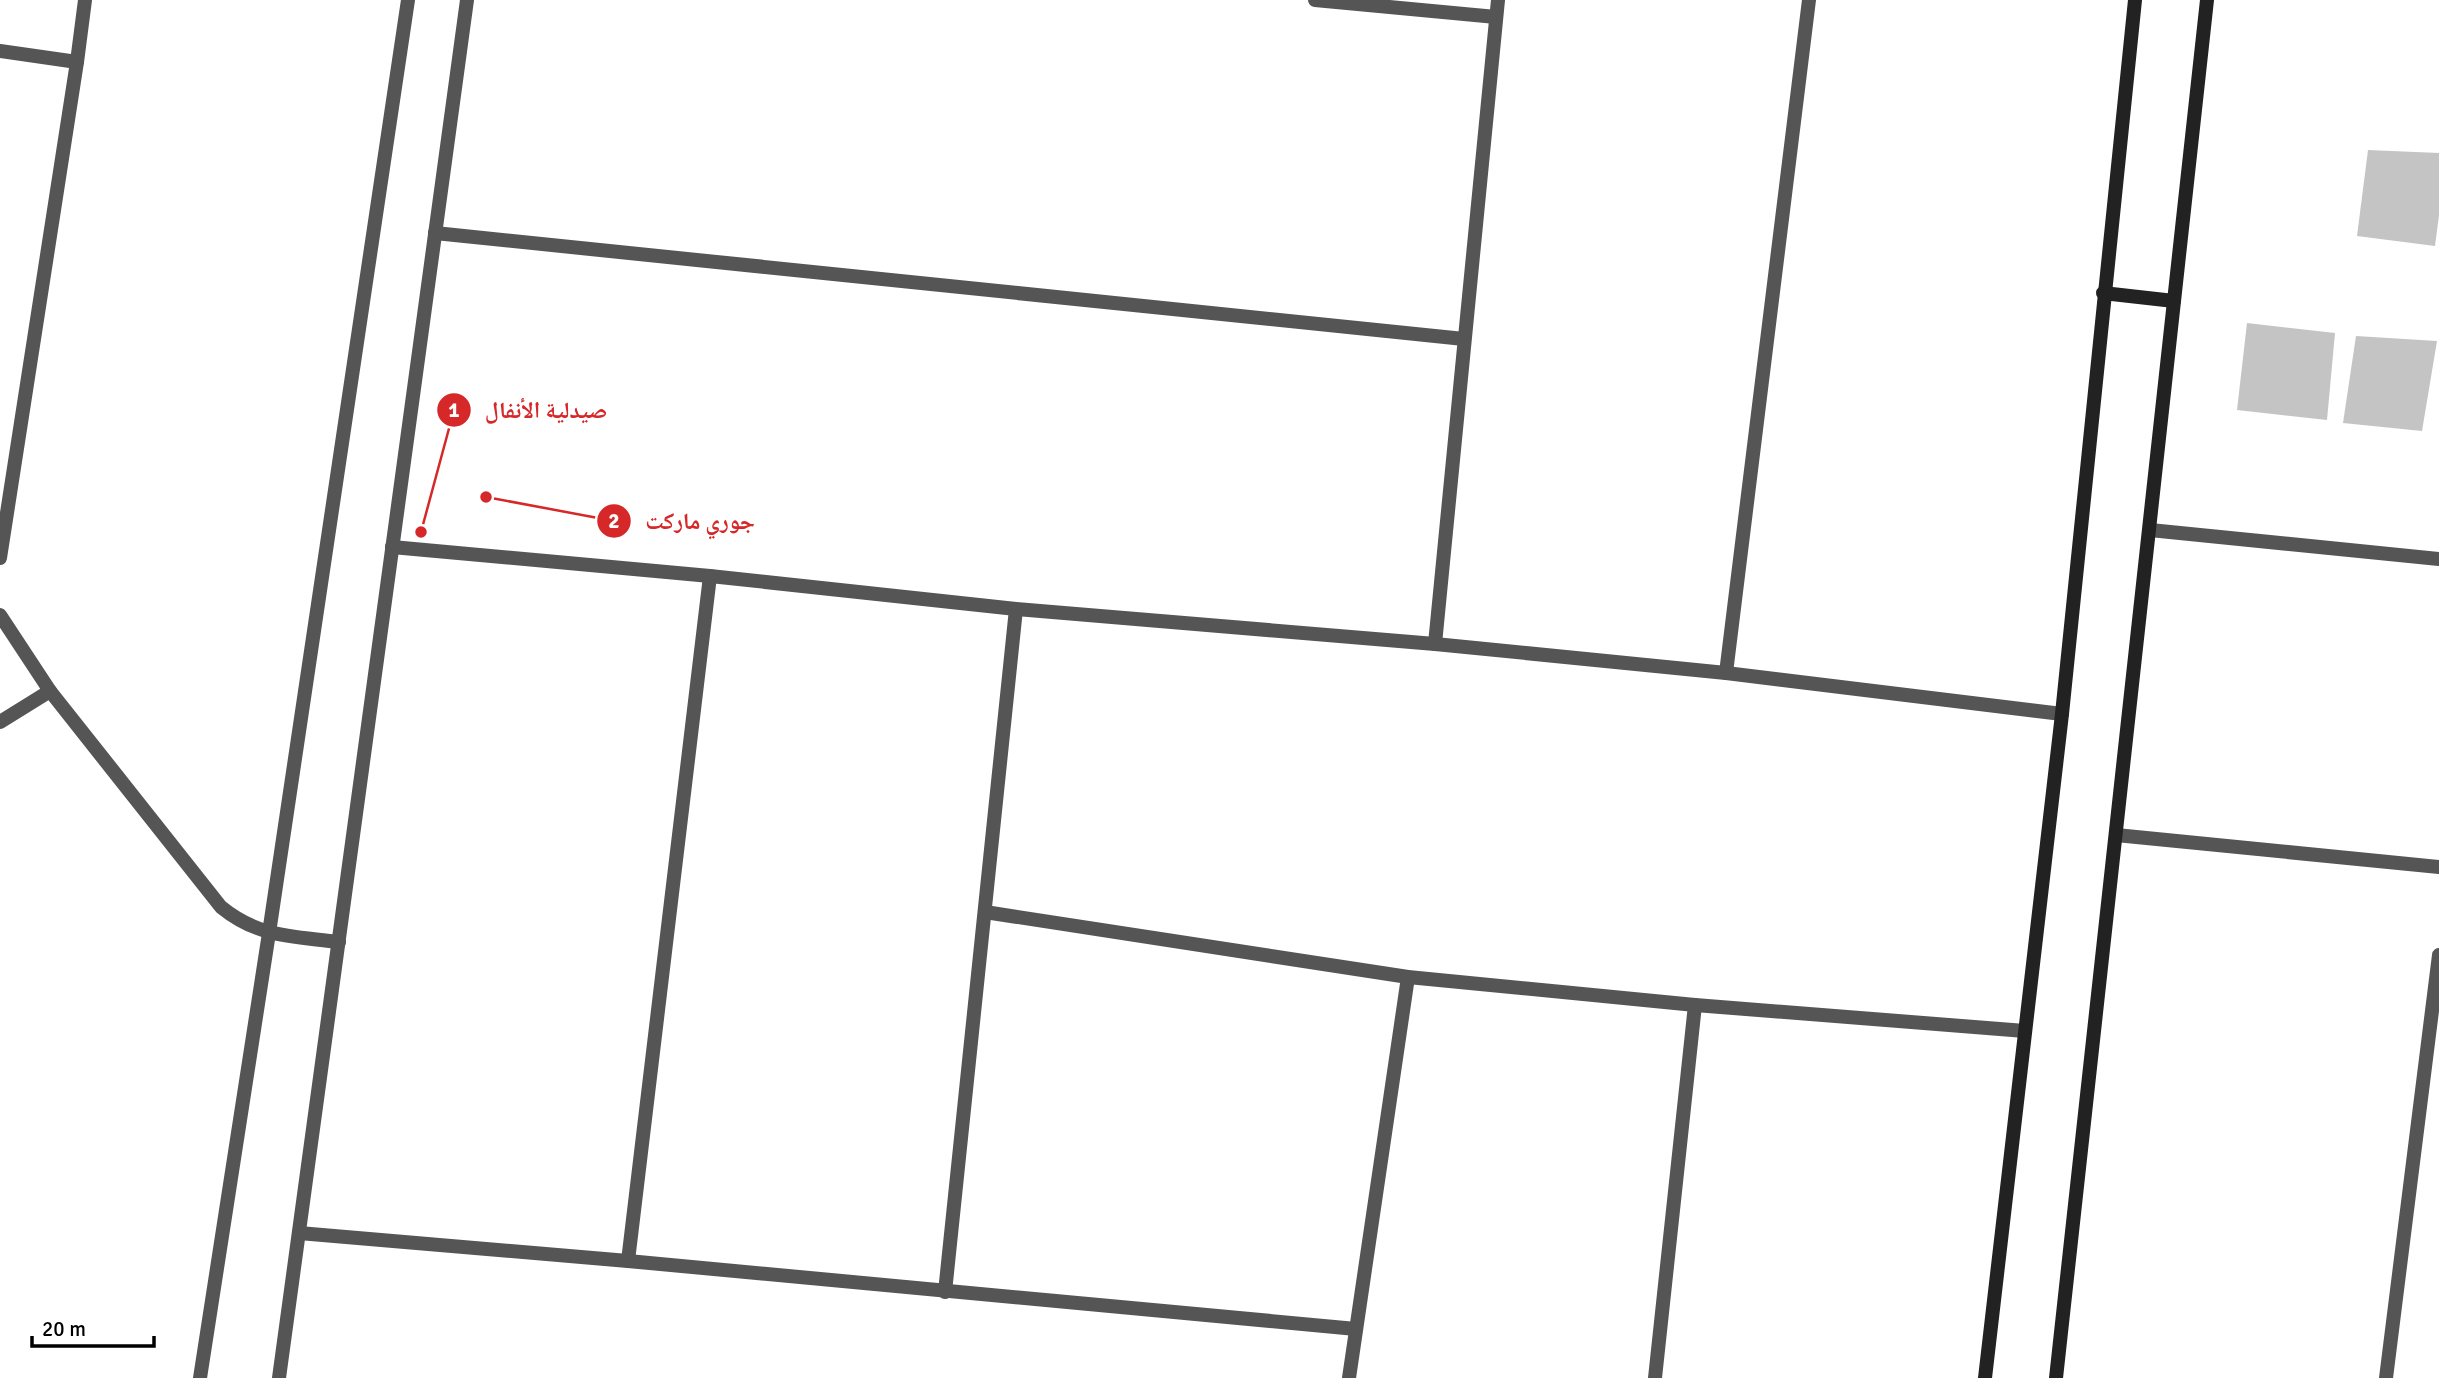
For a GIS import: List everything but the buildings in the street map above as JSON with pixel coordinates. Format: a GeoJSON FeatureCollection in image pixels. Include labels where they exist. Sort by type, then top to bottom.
{"type":"FeatureCollection","features":[{"type":"Feature","properties":{"kind":"main road"},"geometry":{"type":"LineString","coordinates":[[1985,1378],[2062,714],[2134,0]]}},
{"type":"Feature","properties":{"kind":"main road"},"geometry":{"type":"LineString","coordinates":[[2056,1378],[2207,0]]}},
{"type":"Feature","properties":{"kind":"main road"},"geometry":{"type":"LineString","coordinates":[[2104,293],[2174,301]]}},
{"type":"Feature","properties":{"kind":"street"},"geometry":{"type":"LineString","coordinates":[[0,558],[85,0]]}},
{"type":"Feature","properties":{"kind":"street"},"geometry":{"type":"LineString","coordinates":[[200,1378],[408,0]]}},
{"type":"Feature","properties":{"kind":"street"},"geometry":{"type":"LineString","coordinates":[[279,1378],[467,0]]}},
{"type":"Feature","properties":{"kind":"street"},"geometry":{"type":"LineString","coordinates":[[1315,0],[1496,17]]}},
{"type":"Feature","properties":{"kind":"street"},"geometry":{"type":"LineString","coordinates":[[1434,644],[1498,0]]}},
{"type":"Feature","properties":{"kind":"street"},"geometry":{"type":"LineString","coordinates":[[1726,673],[1809,0]]}},
{"type":"Feature","properties":{"kind":"street"},"geometry":{"type":"LineString","coordinates":[[0,51],[77,62]]}},
{"type":"Feature","properties":{"kind":"street"},"geometry":{"type":"LineString","coordinates":[[435,233],[1464,339]]}},
{"type":"Feature","properties":{"kind":"street"},"geometry":{"type":"LineString","coordinates":[[2150,530],[2439,559]]}},
{"type":"Feature","properties":{"kind":"street"},"geometry":{"type":"LineString","coordinates":[[393,547],[710,576],[1016,609],[1434,644],[1726,673],[2062,714]]}},
{"type":"Feature","properties":{"kind":"street"},"geometry":{"type":"LineString","coordinates":[[628,1261],[710,576]]}},
{"type":"Feature","properties":{"kind":"street"},"geometry":{"type":"LineString","coordinates":[[945,1292],[1016,609]]}},
{"type":"Feature","properties":{"kind":"street"},"geometry":{"type":"LineString","coordinates":[[0,615],[50,691],[210,896],[234,918],[249,927],[269,933],[339,942]]}},
{"type":"Feature","properties":{"kind":"street"},"geometry":{"type":"LineString","coordinates":[[0,722],[50,691]]}},
{"type":"Feature","properties":{"kind":"street"},"geometry":{"type":"LineString","coordinates":[[2116,835],[2439,867]]}},
{"type":"Feature","properties":{"kind":"street"},"geometry":{"type":"LineString","coordinates":[[985,912],[1408,977],[1695,1005],[2025,1031]]}},
{"type":"Feature","properties":{"kind":"street"},"geometry":{"type":"LineString","coordinates":[[2386,1378],[2439,955]]}},
{"type":"Feature","properties":{"kind":"street"},"geometry":{"type":"LineString","coordinates":[[1349,1378],[1408,977]]}},
{"type":"Feature","properties":{"kind":"street"},"geometry":{"type":"LineString","coordinates":[[1655,1378],[1695,1005]]}},
{"type":"Feature","properties":{"kind":"street"},"geometry":{"type":"LineString","coordinates":[[299,1234],[628,1261],[1356,1329]]}},
{"type":"Feature","properties":{"kind":"place","name":"جوري ماركت"},"geometry":{"type":"Point","coordinates":[486,497]}},
{"type":"Feature","properties":{"kind":"place","name":"صيدلية الأنفال"},"geometry":{"type":"Point","coordinates":[421,532]}}]}
